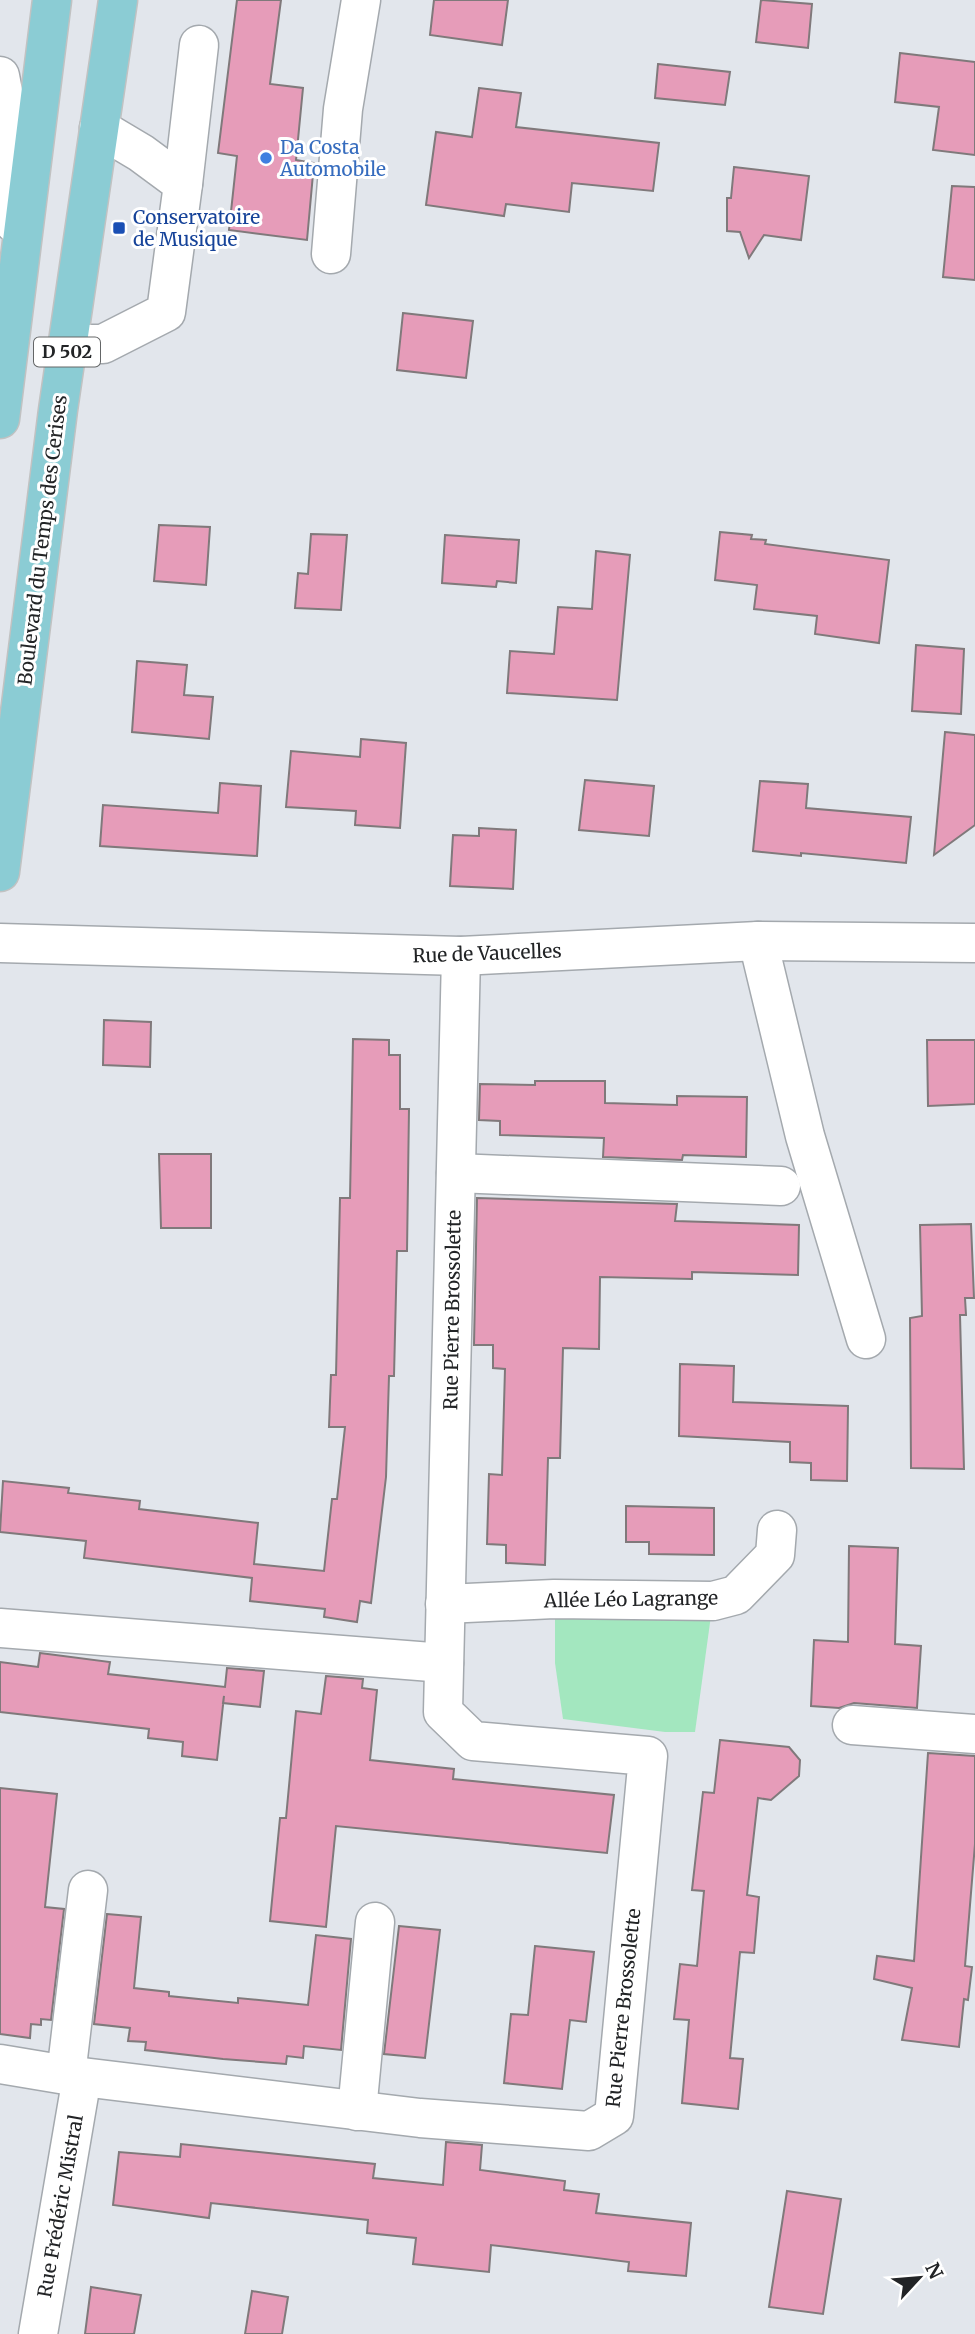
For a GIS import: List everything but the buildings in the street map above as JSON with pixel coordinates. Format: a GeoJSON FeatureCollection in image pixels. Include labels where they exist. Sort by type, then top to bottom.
{"type":"FeatureCollection","features":[{"type":"Feature","properties":{"kind":"main road","name":"D 502"},"geometry":{"type":"LineString","coordinates":[[0,418],[52,0]]}},
{"type":"Feature","properties":{"kind":"main road","name":"Boulevard du Temps des Cerises"},"geometry":{"type":"LineString","coordinates":[[0,872],[68,344],[118,0]]}},
{"type":"Feature","properties":{"kind":"street"},"geometry":{"type":"LineString","coordinates":[[331,254],[343,109],[361,0]]}},
{"type":"Feature","properties":{"kind":"street"},"geometry":{"type":"LineString","coordinates":[[68,344],[103,344],[166,312],[199,45]]}},
{"type":"Feature","properties":{"kind":"street"},"geometry":{"type":"LineString","coordinates":[[0,76],[10,128],[13,213],[19,273]]}},
{"type":"Feature","properties":{"kind":"street"},"geometry":{"type":"LineString","coordinates":[[99,128],[141,153],[183,184]]}},
{"type":"Feature","properties":{"kind":"street"},"geometry":{"type":"LineString","coordinates":[[758,942],[805,1136],[866,1339]]}},
{"type":"Feature","properties":{"kind":"street","name":"Rue de Vaucelles"},"geometry":{"type":"LineString","coordinates":[[0,943],[461,956],[758,942],[975,943]]}},
{"type":"Feature","properties":{"kind":"street","name":"Rue Pierre Brossolette"},"geometry":{"type":"LineString","coordinates":[[0,2064],[74,2076],[357,2111],[589,2131],[614,2116],[648,1756],[473,1741],[443,1713],[461,956]]}},
{"type":"Feature","properties":{"kind":"street"},"geometry":{"type":"LineString","coordinates":[[456,1173],[781,1186]]}},
{"type":"Feature","properties":{"kind":"street","name":"Allée Léo Lagrange"},"geometry":{"type":"LineString","coordinates":[[445,1604],[554,1599],[713,1601],[736,1595],[775,1555],[776,1530]]}},
{"type":"Feature","properties":{"kind":"street"},"geometry":{"type":"LineString","coordinates":[[0,1628],[443,1663]]}},
{"type":"Feature","properties":{"kind":"street"},"geometry":{"type":"LineString","coordinates":[[852,1725],[975,1734]]}},
{"type":"Feature","properties":{"kind":"street","name":"Rue Frédéric Mistral"},"geometry":{"type":"LineString","coordinates":[[38,2334],[74,2076],[88,1890]]}},
{"type":"Feature","properties":{"kind":"street"},"geometry":{"type":"LineString","coordinates":[[357,2111],[375,1922]]}},
{"type":"Feature","properties":{"kind":"green space"},"geometry":{"type":"Polygon","coordinates":[[[713,1601],[695,1732],[665,1732],[563,1719],[555,1663],[555,1611],[713,1601]]]}},
{"type":"Feature","properties":{"kind":"place","name":"Da Costa Automobile"},"geometry":{"type":"Point","coordinates":[266,158]}},
{"type":"Feature","properties":{"kind":"place","name":"Conservatoire de Musique"},"geometry":{"type":"Point","coordinates":[119,228]}}]}
